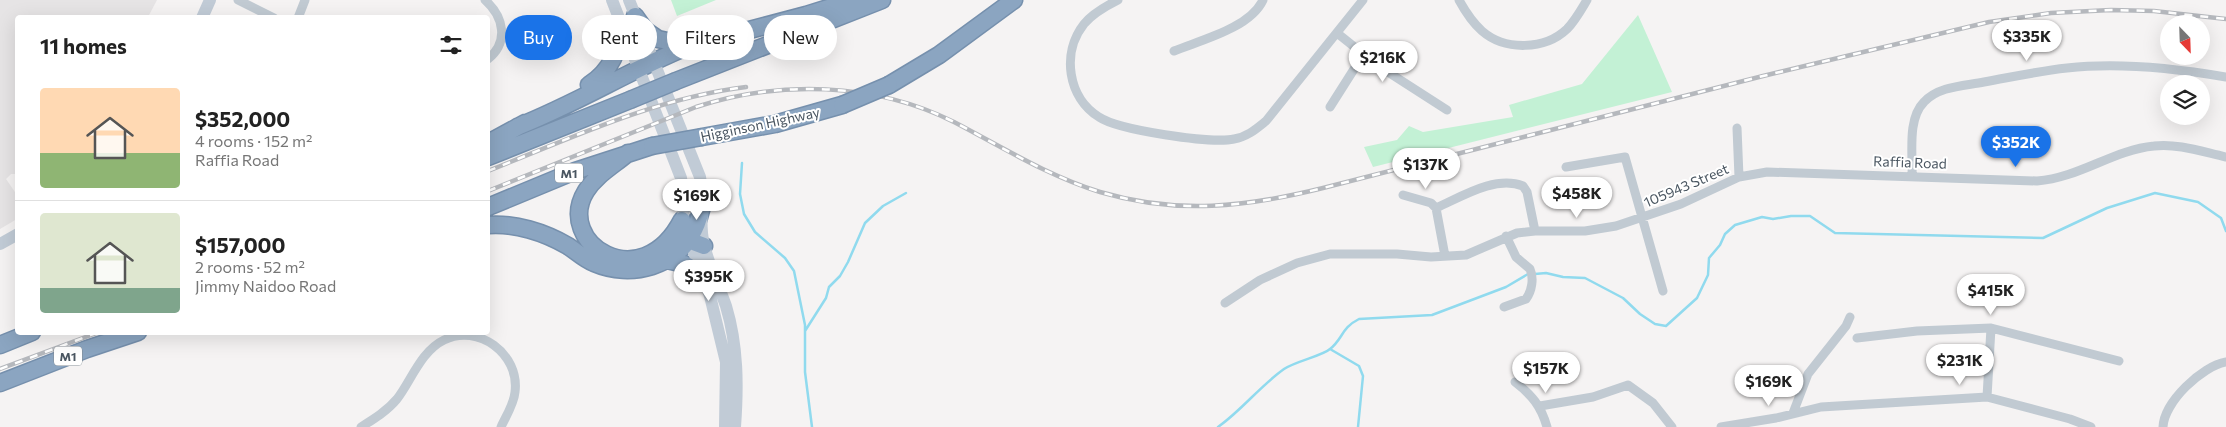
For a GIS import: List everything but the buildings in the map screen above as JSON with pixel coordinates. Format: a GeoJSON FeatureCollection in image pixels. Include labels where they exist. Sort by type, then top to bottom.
{"type":"FeatureCollection","features":[{"type":"Feature","properties":{"kind":"highway"},"geometry":{"type":"LineString","coordinates":[[754,28],[854,0]]}},
{"type":"Feature","properties":{"kind":"highway"},"geometry":{"type":"LineString","coordinates":[[490,156],[882,0]]}},
{"type":"Feature","properties":{"kind":"highway","name":"Higginson Highway"},"geometry":{"type":"LineString","coordinates":[[490,207],[575,171],[652,146],[775,124],[842,105],[889,85],[940,55],[1014,0]]}},
{"type":"Feature","properties":{"kind":"highway"},"geometry":{"type":"LineString","coordinates":[[517,127],[547,115],[667,55]]}},
{"type":"Feature","properties":{"kind":"highway"},"geometry":{"type":"LineString","coordinates":[[490,142],[599,78],[614,60]]}},
{"type":"Feature","properties":{"kind":"highway"},"geometry":{"type":"LineString","coordinates":[[628,153],[597,178],[584,194],[580,212],[583,228],[594,248],[618,258],[636,259],[664,254],[700,272]]}},
{"type":"Feature","properties":{"kind":"highway"},"geometry":{"type":"LineString","coordinates":[[490,225],[517,226],[540,233],[562,243],[588,260],[616,269],[644,269],[664,254],[688,240],[695,229],[703,202]]}},
{"type":"Feature","properties":{"kind":"highway"},"geometry":{"type":"LineString","coordinates":[[664,254],[682,220]]}},
{"type":"Feature","properties":{"kind":"highway"},"geometry":{"type":"LineString","coordinates":[[688,240],[704,246]]}},
{"type":"Feature","properties":{"kind":"highway"},"geometry":{"type":"LineString","coordinates":[[0,345],[25,335]]}},
{"type":"Feature","properties":{"kind":"highway","name":"M1"},"geometry":{"type":"LineString","coordinates":[[0,383],[87,349],[129,335]]}},
{"type":"Feature","properties":{"kind":"street"},"geometry":{"type":"LineString","coordinates":[[203,15],[210,0]]}},
{"type":"Feature","properties":{"kind":"street"},"geometry":{"type":"LineString","coordinates":[[238,0],[268,15]]}},
{"type":"Feature","properties":{"kind":"street"},"geometry":{"type":"LineString","coordinates":[[299,15],[305,0]]}},
{"type":"Feature","properties":{"kind":"street"},"geometry":{"type":"LineString","coordinates":[[486,0],[498,14],[503,29],[500,44],[490,56]]}},
{"type":"Feature","properties":{"kind":"street"},"geometry":{"type":"LineString","coordinates":[[612,0],[624,15]]}},
{"type":"Feature","properties":{"kind":"street"},"geometry":{"type":"LineString","coordinates":[[628,0],[629,15]]}},
{"type":"Feature","properties":{"kind":"street"},"geometry":{"type":"LineString","coordinates":[[1118,0],[1092,16],[1084,24],[1075,39],[1070,65],[1078,96],[1092,112],[1110,123],[1193,138],[1216,140],[1232,140],[1253,132],[1273,113],[1363,0]]}},
{"type":"Feature","properties":{"kind":"street"},"geometry":{"type":"LineString","coordinates":[[1174,51],[1240,24],[1255,12],[1263,0]]}},
{"type":"Feature","properties":{"kind":"street"},"geometry":{"type":"LineString","coordinates":[[1459,0],[1474,24],[1484,33],[1511,45],[1545,42],[1559,35],[1573,21],[1586,0]]}},
{"type":"Feature","properties":{"kind":"street"},"geometry":{"type":"LineString","coordinates":[[1337,34],[1364,55],[1447,110]]}},
{"type":"Feature","properties":{"kind":"street"},"geometry":{"type":"LineString","coordinates":[[1330,107],[1364,55]]}},
{"type":"Feature","properties":{"kind":"street"},"geometry":{"type":"LineString","coordinates":[[644,60],[700,177],[703,202],[702,229],[704,246],[726,307],[734,342],[737,380],[734,427]]}},
{"type":"Feature","properties":{"kind":"street"},"geometry":{"type":"LineString","coordinates":[[646,64],[681,178],[685,204],[682,220],[710,296],[726,362],[725,427]]}},
{"type":"Feature","properties":{"kind":"street"},"geometry":{"type":"LineString","coordinates":[[1912,176],[1914,126],[1918,110],[1924,102],[1943,90],[2046,71],[2086,67],[2174,69],[2226,78]]}},
{"type":"Feature","properties":{"kind":"street"},"geometry":{"type":"LineString","coordinates":[[1737,128],[1739,177]]}},
{"type":"Feature","properties":{"kind":"street","name":"Raffia Road"},"geometry":{"type":"LineString","coordinates":[[1796,173],[2053,180],[2127,152],[2155,146],[2176,147],[2226,157]]}},
{"type":"Feature","properties":{"kind":"street"},"geometry":{"type":"LineString","coordinates":[[1566,167],[1597,163],[1623,156],[1626,159],[1664,291]]}},
{"type":"Feature","properties":{"kind":"street","name":"105943 Street"},"geometry":{"type":"LineString","coordinates":[[1225,303],[1260,280],[1297,263],[1330,254],[1445,256],[1475,252],[1506,236],[1535,231],[1606,228],[1644,217],[1699,196],[1739,177],[1767,172],[1796,173]]}},
{"type":"Feature","properties":{"kind":"street"},"geometry":{"type":"LineString","coordinates":[[1436,208],[1488,186],[1520,185],[1527,192],[1535,231]]}},
{"type":"Feature","properties":{"kind":"street"},"geometry":{"type":"LineString","coordinates":[[1403,195],[1431,204],[1436,208],[1445,256]]}},
{"type":"Feature","properties":{"kind":"street"},"geometry":{"type":"LineString","coordinates":[[0,244],[15,236]]}},
{"type":"Feature","properties":{"kind":"street"},"geometry":{"type":"LineString","coordinates":[[1504,307],[1526,299],[1531,289],[1532,277],[1530,268],[1516,257],[1506,236]]}},
{"type":"Feature","properties":{"kind":"street"},"geometry":{"type":"LineString","coordinates":[[1793,413],[1808,374],[1846,326],[1850,317]]}},
{"type":"Feature","properties":{"kind":"street"},"geometry":{"type":"LineString","coordinates":[[1987,397],[1992,328]]}},
{"type":"Feature","properties":{"kind":"street"},"geometry":{"type":"LineString","coordinates":[[1857,338],[1926,330],[1992,328],[2119,361]]}},
{"type":"Feature","properties":{"kind":"street"},"geometry":{"type":"LineString","coordinates":[[361,427],[384,412],[397,398],[418,367],[438,343],[459,336],[475,336],[493,344],[506,357],[513,370],[515,393],[501,427]]}},
{"type":"Feature","properties":{"kind":"street"},"geometry":{"type":"LineString","coordinates":[[2163,427],[2163,419],[2173,400],[2199,375],[2209,368],[2226,362]]}},
{"type":"Feature","properties":{"kind":"street"},"geometry":{"type":"LineString","coordinates":[[1515,382],[1526,390],[1540,406],[1547,427]]}},
{"type":"Feature","properties":{"kind":"street"},"geometry":{"type":"LineString","coordinates":[[1540,406],[1593,397],[1628,384],[1653,403],[1672,427]]}},
{"type":"Feature","properties":{"kind":"street"},"geometry":{"type":"LineString","coordinates":[[1721,427],[1757,424],[1821,407],[1987,397],[2070,419],[2090,427]]}},
{"type":"Feature","properties":{"kind":"shaded area"},"geometry":{"type":"Polygon","coordinates":[[[0,0],[157,0],[149,15],[15,15],[15,174],[11,174],[6,179],[15,192],[15,220],[0,229],[0,0]]]}},
{"type":"Feature","properties":{"kind":"green space"},"geometry":{"type":"Polygon","coordinates":[[[671,0],[716,0],[679,15],[677,15],[671,0]]]}},
{"type":"Feature","properties":{"kind":"green space"},"geometry":{"type":"Polygon","coordinates":[[[1638,15],[1672,92],[1373,167],[1364,147],[1397,140],[1409,126],[1423,132],[1513,117],[1509,105],[1582,84],[1638,15]]]}},
{"type":"Feature","properties":{"kind":"waterway"},"geometry":{"type":"LineString","coordinates":[[742,163],[740,194],[744,214],[755,232],[785,258],[794,271],[805,325],[805,372],[812,427]]}},
{"type":"Feature","properties":{"kind":"waterway"},"geometry":{"type":"LineString","coordinates":[[805,331],[826,298],[829,287],[840,276],[848,262],[865,223],[883,206],[906,193]]}},
{"type":"Feature","properties":{"kind":"waterway"},"geometry":{"type":"LineString","coordinates":[[1535,274],[1546,273],[1563,277],[1585,278],[1623,298],[1640,314],[1655,324],[1666,326],[1697,298],[1708,275],[1709,258],[1720,245],[1725,234],[1735,225],[1762,217],[1773,219],[1791,216],[1810,216],[1835,233],[2043,238],[2107,208],[2155,193],[2198,202],[2221,218],[2226,231]]}},
{"type":"Feature","properties":{"kind":"waterway"},"geometry":{"type":"LineString","coordinates":[[1218,427],[1284,369],[1330,349],[1345,330],[1359,319],[1432,315],[1506,287],[1528,274]]}},
{"type":"Feature","properties":{"kind":"waterway"},"geometry":{"type":"LineString","coordinates":[[1330,349],[1359,366],[1363,376],[1358,427]]}},
{"type":"Feature","properties":{"kind":"railway"},"geometry":{"type":"LineString","coordinates":[[490,190],[696,107],[760,92],[826,89],[892,99],[923,109],[954,122],[1062,178],[1100,192],[1157,204],[1185,206],[1239,204],[1295,195],[1763,76],[1989,22],[2051,13],[2111,10],[2154,11],[2226,19]]}},
{"type":"Feature","properties":{"kind":"railway"},"geometry":{"type":"LineString","coordinates":[[490,170],[582,133],[647,110],[712,92],[746,87]]}},
{"type":"Feature","properties":{"kind":"railway"},"geometry":{"type":"LineString","coordinates":[[0,369],[91,335]]}}]}
